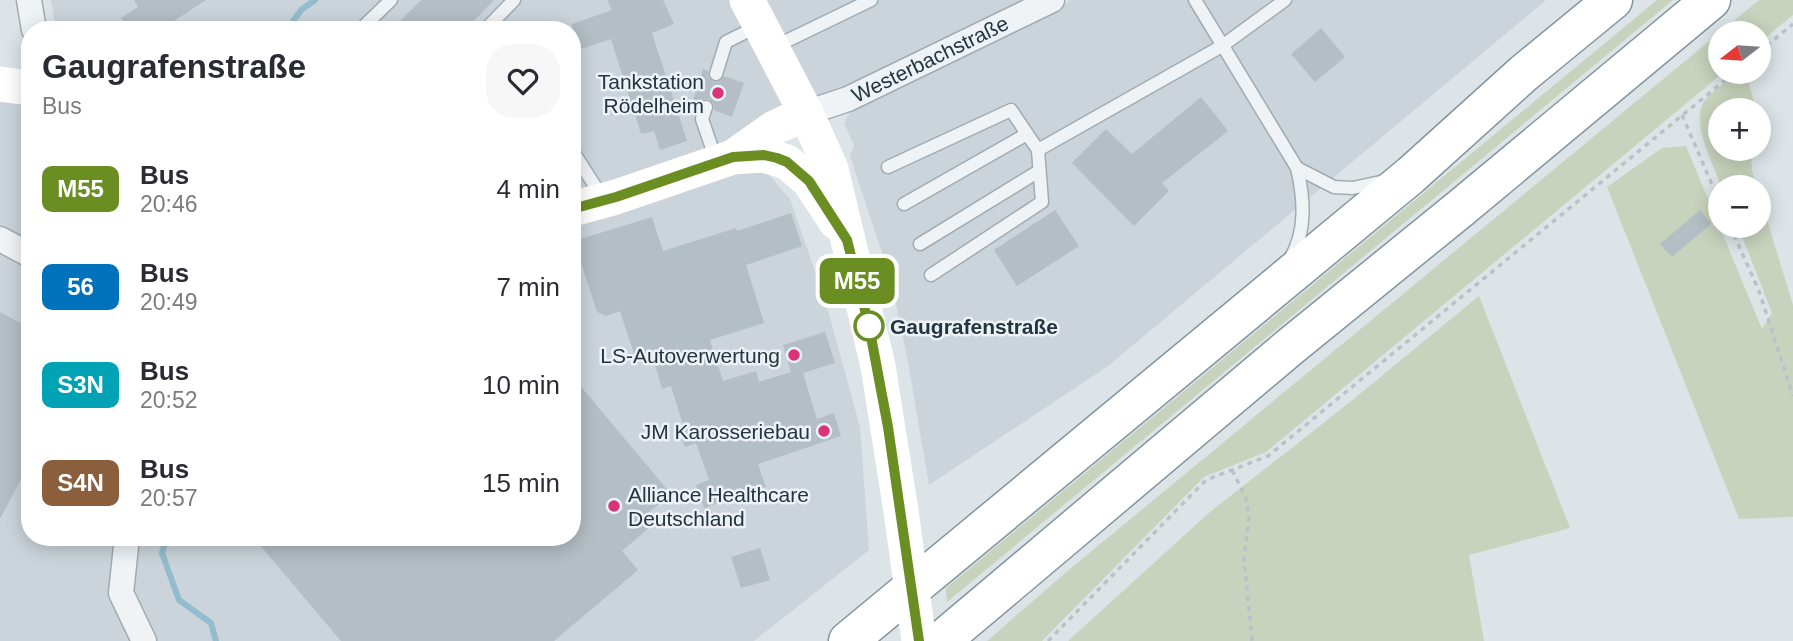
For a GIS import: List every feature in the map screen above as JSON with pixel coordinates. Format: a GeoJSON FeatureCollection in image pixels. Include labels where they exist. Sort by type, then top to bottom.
{"type":"FeatureCollection","features":[{"type":"Feature","properties":{"kind":"highway"},"geometry":{"type":"LineString","coordinates":[[848,641],[1411,175],[1524,73],[1613,0]]}},
{"type":"Feature","properties":{"kind":"highway"},"geometry":{"type":"LineString","coordinates":[[941,641],[1291,346],[1472,200],[1711,0]]}},
{"type":"Feature","properties":{"kind":"main road"},"geometry":{"type":"LineString","coordinates":[[760,24],[806,113],[831,169],[839,196],[878,366],[919,641]]}},
{"type":"Feature","properties":{"kind":"main road"},"geometry":{"type":"LineString","coordinates":[[0,84],[21,87]]}},
{"type":"Feature","properties":{"kind":"main road"},"geometry":{"type":"LineString","coordinates":[[725,160],[774,128],[806,113]]}},
{"type":"Feature","properties":{"kind":"main road"},"geometry":{"type":"LineString","coordinates":[[588,205],[725,160],[764,155],[787,162],[809,181],[847,240]]}},
{"type":"Feature","properties":{"kind":"street"},"geometry":{"type":"LineString","coordinates":[[29,0],[32,21]]}},
{"type":"Feature","properties":{"kind":"street","name":"Westerbachstraße"},"geometry":{"type":"LineString","coordinates":[[806,113],[848,99],[1052,0]]}},
{"type":"Feature","properties":{"kind":"street"},"geometry":{"type":"LineString","coordinates":[[0,239],[21,250]]}},
{"type":"Feature","properties":{"kind":"street"},"geometry":{"type":"LineString","coordinates":[[126,546],[121,593],[144,641]]}},
{"type":"Feature","properties":{"kind":"lane"},"geometry":{"type":"LineString","coordinates":[[369,21],[391,0]]}},
{"type":"Feature","properties":{"kind":"lane"},"geometry":{"type":"LineString","coordinates":[[494,21],[514,0]]}},
{"type":"Feature","properties":{"kind":"lane"},"geometry":{"type":"LineString","coordinates":[[716,74],[726,42],[760,24],[872,0]]}},
{"type":"Feature","properties":{"kind":"lane"},"geometry":{"type":"LineString","coordinates":[[1195,0],[1297,168],[1304,195],[1302,228],[1293,254],[1272,290]]}},
{"type":"Feature","properties":{"kind":"lane"},"geometry":{"type":"LineString","coordinates":[[1038,150],[1222,46],[1284,0]]}},
{"type":"Feature","properties":{"kind":"lane"},"geometry":{"type":"LineString","coordinates":[[706,107],[702,119],[725,160]]}},
{"type":"Feature","properties":{"kind":"lane"},"geometry":{"type":"LineString","coordinates":[[888,167],[1011,110],[1038,150],[1042,202],[931,275]]}},
{"type":"Feature","properties":{"kind":"lane"},"geometry":{"type":"LineString","coordinates":[[904,204],[1027,134]]}},
{"type":"Feature","properties":{"kind":"lane"},"geometry":{"type":"LineString","coordinates":[[1297,168],[1334,187],[1353,188],[1411,175]]}},
{"type":"Feature","properties":{"kind":"lane"},"geometry":{"type":"LineString","coordinates":[[920,244],[1040,171]]}},
{"type":"Feature","properties":{"kind":"lane"},"geometry":{"type":"LineString","coordinates":[[581,181],[588,205]]}},
{"type":"Feature","properties":{"kind":"path"},"geometry":{"type":"LineString","coordinates":[[1771,42],[1793,24]]}},
{"type":"Feature","properties":{"kind":"path"},"geometry":{"type":"LineString","coordinates":[[1048,641],[1206,480],[1268,456],[1720,84]]}},
{"type":"Feature","properties":{"kind":"path"},"geometry":{"type":"LineString","coordinates":[[1682,115],[1708,175]]}},
{"type":"Feature","properties":{"kind":"path"},"geometry":{"type":"LineString","coordinates":[[1735,238],[1759,291],[1793,396]]}},
{"type":"Feature","properties":{"kind":"path"},"geometry":{"type":"LineString","coordinates":[[1232,470],[1246,498],[1249,517],[1244,558],[1252,641]]}},
{"type":"Feature","properties":{"kind":"shaded area"},"geometry":{"type":"Polygon","coordinates":[[[51,0],[1024,0],[843,90],[752,170],[769,175],[790,199],[826,303],[860,427],[869,550],[754,641],[0,641],[0,101],[21,103],[21,546],[581,546],[581,21],[54,21],[51,0]]]}},
{"type":"Feature","properties":{"kind":"shaded area"},"geometry":{"type":"Polygon","coordinates":[[[1071,0],[1546,0],[1108,366],[929,485],[890,276],[850,156],[854,145],[844,123],[851,110],[1071,0]]]}},
{"type":"Feature","properties":{"kind":"green space"},"geometry":{"type":"Polygon","coordinates":[[[1657,0],[1673,0],[947,602],[946,588],[1657,0]]]}},
{"type":"Feature","properties":{"kind":"green space"},"geometry":{"type":"Polygon","coordinates":[[[1759,0],[1793,0],[1793,15],[1771,33],[1771,21],[1734,21],[1759,0]]]}},
{"type":"Feature","properties":{"kind":"green space"},"geometry":{"type":"Polygon","coordinates":[[[1708,42],[1710,84],[1266,452],[1204,477],[1042,641],[987,641],[1070,569],[1708,42]]]}},
{"type":"Feature","properties":{"kind":"green space"},"geometry":{"type":"Polygon","coordinates":[[[1724,84],[1749,84],[1753,98],[1708,98],[1708,152],[1701,130],[1701,107],[1706,99],[1724,84]]]}},
{"type":"Feature","properties":{"kind":"green space"},"geometry":{"type":"Polygon","coordinates":[[[1686,146],[1708,199],[1708,238],[1724,238],[1762,329],[1772,313],[1743,238],[1771,238],[1771,233],[1793,305],[1793,517],[1739,519],[1607,187],[1662,148],[1686,146]]]}},
{"type":"Feature","properties":{"kind":"green space"},"geometry":{"type":"Polygon","coordinates":[[[1711,161],[1752,161],[1753,175],[1717,175],[1711,161]]]}},
{"type":"Feature","properties":{"kind":"green space"},"geometry":{"type":"Polygon","coordinates":[[[1479,296],[1570,528],[1469,555],[1484,641],[1068,641],[1210,512],[1479,296]]]}},
{"type":"Feature","properties":{"kind":"building"},"geometry":{"type":"Polygon","coordinates":[[[134,0],[206,0],[174,21],[123,21],[121,18],[138,7],[134,0]]]}},
{"type":"Feature","properties":{"kind":"building"},"geometry":{"type":"Polygon","coordinates":[[[421,0],[494,0],[474,21],[400,21],[421,0]]]}},
{"type":"Feature","properties":{"kind":"building"},"geometry":{"type":"Polygon","coordinates":[[[607,0],[663,0],[674,24],[652,33],[687,141],[660,150],[654,131],[641,134],[611,39],[581,49],[581,21],[612,10],[607,0]]]}},
{"type":"Feature","properties":{"kind":"building"},"geometry":{"type":"Polygon","coordinates":[[[1321,28],[1345,57],[1315,82],[1291,54],[1321,28]]]}},
{"type":"Feature","properties":{"kind":"building","name":"Tankstation Rödelheim"},"geometry":{"type":"Polygon","coordinates":[[[703,69],[708,71],[708,77],[713,82],[719,82],[724,76],[744,83],[732,117],[714,110],[709,99],[704,99],[698,105],[692,103],[703,69]]]}},
{"type":"Feature","properties":{"kind":"building"},"geometry":{"type":"Polygon","coordinates":[[[1201,97],[1228,131],[1162,183],[1169,191],[1134,226],[1072,163],[1106,129],[1132,154],[1201,97]]]}},
{"type":"Feature","properties":{"kind":"building"},"geometry":{"type":"Polygon","coordinates":[[[1055,210],[1079,246],[1017,286],[994,250],[1055,210]]]}},
{"type":"Feature","properties":{"kind":"building"},"geometry":{"type":"Polygon","coordinates":[[[1700,210],[1708,220],[1708,227],[1672,257],[1660,244],[1700,210]]]}},
{"type":"Feature","properties":{"kind":"building"},"geometry":{"type":"Polygon","coordinates":[[[791,213],[802,246],[746,265],[764,323],[710,340],[723,381],[756,371],[759,382],[791,372],[783,345],[825,332],[835,363],[803,373],[817,419],[834,413],[841,436],[758,464],[766,487],[704,508],[696,485],[709,480],[696,443],[685,447],[679,430],[684,428],[671,386],[662,389],[653,358],[637,363],[620,311],[606,316],[597,312],[581,263],[581,239],[652,217],[663,251],[736,228],[737,231],[791,213]]]}},
{"type":"Feature","properties":{"kind":"building"},"geometry":{"type":"Polygon","coordinates":[[[0,312],[21,323],[21,479],[0,519],[0,312]]]}},
{"type":"Feature","properties":{"kind":"building","name":"Alliance Healthcare Deutschland"},"geometry":{"type":"Polygon","coordinates":[[[581,389],[671,494],[642,518],[649,528],[622,551],[638,570],[554,641],[341,641],[261,546],[581,546],[581,389]]]}},
{"type":"Feature","properties":{"kind":"building"},"geometry":{"type":"Polygon","coordinates":[[[760,548],[770,580],[741,588],[731,557],[760,548]]]}},
{"type":"Feature","properties":{"kind":"waterway"},"geometry":{"type":"LineString","coordinates":[[293,21],[301,10],[315,0]]}},
{"type":"Feature","properties":{"kind":"waterway"},"geometry":{"type":"LineString","coordinates":[[164,546],[162,553],[179,600],[211,623],[216,641]]}},
{"type":"Feature","properties":{"kind":"bus line","name":"M55"},"geometry":{"type":"LineString","coordinates":[[581,207],[733,157],[749,155],[764,155],[787,162],[809,181],[847,240],[869,326],[888,427],[919,641]]}},
{"type":"Feature","properties":{"kind":"place","name":"Tankstation Rödelheim"},"geometry":{"type":"Point","coordinates":[718,93]}},
{"type":"Feature","properties":{"kind":"place","name":"Gaugrafenstraße"},"geometry":{"type":"Point","coordinates":[869,326]}},
{"type":"Feature","properties":{"kind":"place","name":"LS-Autoverwertung"},"geometry":{"type":"Point","coordinates":[794,355]}},
{"type":"Feature","properties":{"kind":"place","name":"JM Karosseriebau"},"geometry":{"type":"Point","coordinates":[824,431]}},
{"type":"Feature","properties":{"kind":"place","name":"Alliance Healthcare Deutschland"},"geometry":{"type":"Point","coordinates":[614,506]}}]}
